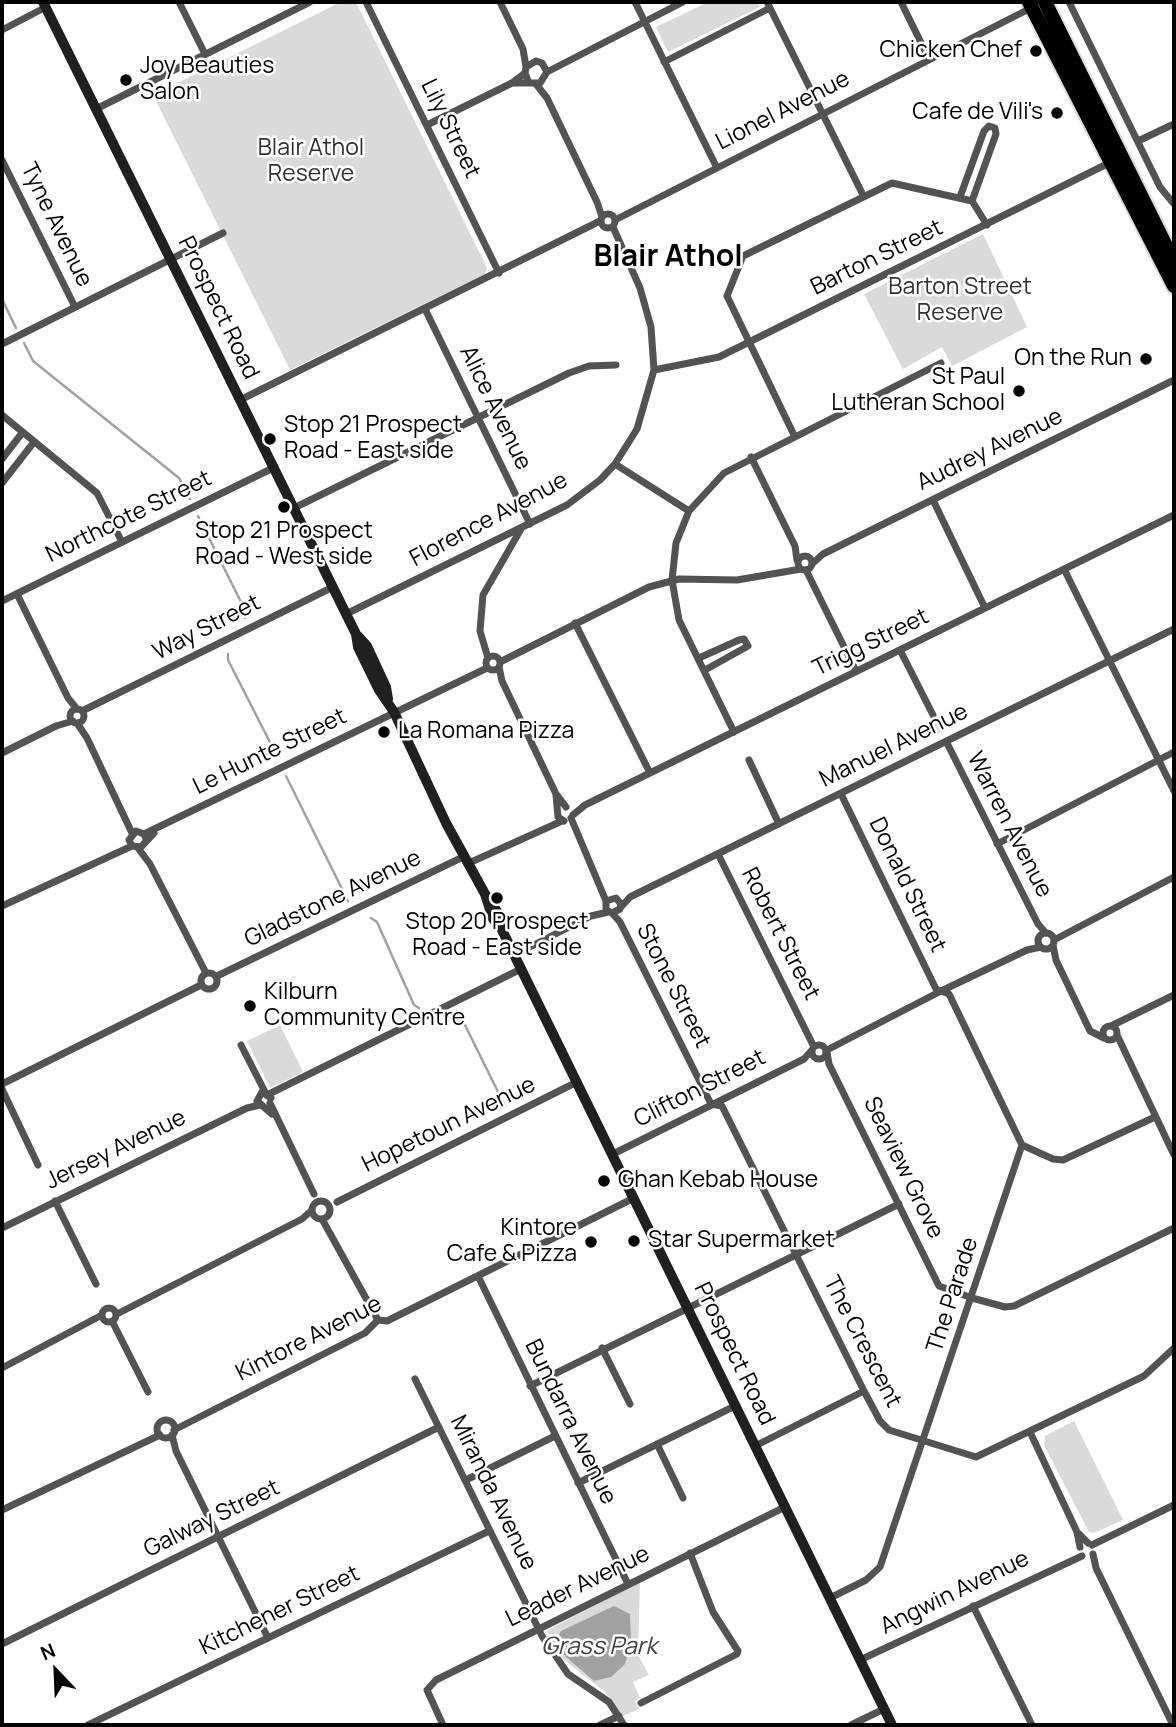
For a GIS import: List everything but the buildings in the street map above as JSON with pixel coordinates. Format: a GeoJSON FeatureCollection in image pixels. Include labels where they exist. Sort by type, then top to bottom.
{"type":"FeatureCollection","features":[{"type":"Feature","properties":{"kind":"highway"},"geometry":{"type":"LineString","coordinates":[[1036,4],[1112,162],[1169,255]]}},
{"type":"Feature","properties":{"kind":"highway"},"geometry":{"type":"LineString","coordinates":[[1036,4],[1169,255],[1174,286]]}},
{"type":"Feature","properties":{"kind":"main road","name":"Prospect Road"},"geometry":{"type":"LineString","coordinates":[[45,5],[356,634],[358,647],[379,690],[394,712],[436,796],[446,823],[485,894],[493,919],[500,926],[613,1154],[892,1725]]}},
{"type":"Feature","properties":{"kind":"street"},"geometry":{"type":"LineString","coordinates":[[179,2],[205,54]]}},
{"type":"Feature","properties":{"kind":"street"},"geometry":{"type":"LineString","coordinates":[[96,109],[310,2]]}},
{"type":"Feature","properties":{"kind":"street","name":"Lily Street"},"geometry":{"type":"LineString","coordinates":[[366,2],[499,273]]}},
{"type":"Feature","properties":{"kind":"street"},"geometry":{"type":"LineString","coordinates":[[500,2],[523,49],[525,70]]}},
{"type":"Feature","properties":{"kind":"street"},"geometry":{"type":"LineString","coordinates":[[635,2],[716,166]]}},
{"type":"Feature","properties":{"kind":"street"},"geometry":{"type":"LineString","coordinates":[[512,83],[544,80],[547,72],[562,62],[683,2]]}},
{"type":"Feature","properties":{"kind":"street"},"geometry":{"type":"LineString","coordinates":[[901,2],[929,59]]}},
{"type":"Feature","properties":{"kind":"street"},"geometry":{"type":"LineString","coordinates":[[1069,2],[1160,187],[1174,204]]}},
{"type":"Feature","properties":{"kind":"street","name":"Lionel Avenue"},"geometry":{"type":"LineString","coordinates":[[240,400],[626,212],[1036,4]]}},
{"type":"Feature","properties":{"kind":"street"},"geometry":{"type":"LineString","coordinates":[[2,30],[45,5]]}},
{"type":"Feature","properties":{"kind":"street"},"geometry":{"type":"LineString","coordinates":[[664,62],[769,5],[863,195]]}},
{"type":"Feature","properties":{"kind":"street"},"geometry":{"type":"LineString","coordinates":[[523,49],[547,72]]}},
{"type":"Feature","properties":{"kind":"street"},"geometry":{"type":"LineString","coordinates":[[427,125],[512,83],[525,70],[539,62],[562,62]]}},
{"type":"Feature","properties":{"kind":"street","name":"Florence Avenue"},"geometry":{"type":"LineString","coordinates":[[525,70],[532,83],[547,98]]}},
{"type":"Feature","properties":{"kind":"street","name":"Florence Avenue"},"geometry":{"type":"LineString","coordinates":[[346,614],[567,505],[600,480],[615,464],[637,429],[654,370],[647,314],[640,288],[547,98],[544,80]]}},
{"type":"Feature","properties":{"kind":"street"},"geometry":{"type":"LineString","coordinates":[[1138,141],[1174,124]]}},
{"type":"Feature","properties":{"kind":"street"},"geometry":{"type":"LineString","coordinates":[[960,197],[984,131],[989,125],[995,128],[996,134],[972,201]]}},
{"type":"Feature","properties":{"kind":"street","name":"Tyne Avenue"},"geometry":{"type":"LineString","coordinates":[[2,160],[75,307]]}},
{"type":"Feature","properties":{"kind":"street","name":"Barton Street"},"geometry":{"type":"LineString","coordinates":[[654,370],[719,357],[1112,162]]}},
{"type":"Feature","properties":{"kind":"street"},"geometry":{"type":"LineString","coordinates":[[794,435],[727,296],[743,256],[892,183],[972,201],[987,225]]}},
{"type":"Feature","properties":{"kind":"street"},"geometry":{"type":"LineString","coordinates":[[2,344],[223,233]]}},
{"type":"Feature","properties":{"kind":"street","name":"Alice Avenue"},"geometry":{"type":"LineString","coordinates":[[425,309],[530,524]]}},
{"type":"Feature","properties":{"kind":"street"},"geometry":{"type":"LineString","coordinates":[[734,732],[679,620],[672,580],[676,543],[689,511],[724,473],[751,457],[941,363]]}},
{"type":"Feature","properties":{"kind":"street"},"geometry":{"type":"LineString","coordinates":[[294,508],[569,373],[589,366],[616,365]]}},
{"type":"Feature","properties":{"kind":"street","name":"Audrey Avenue"},"geometry":{"type":"LineString","coordinates":[[394,712],[649,587],[672,580],[737,580],[785,572],[805,564],[1174,380]]}},
{"type":"Feature","properties":{"kind":"street"},"geometry":{"type":"LineString","coordinates":[[2,415],[97,494],[122,542]]}},
{"type":"Feature","properties":{"kind":"street"},"geometry":{"type":"LineString","coordinates":[[2,459],[22,433]]}},
{"type":"Feature","properties":{"kind":"street"},"geometry":{"type":"LineString","coordinates":[[2,483],[34,442]]}},
{"type":"Feature","properties":{"kind":"street"},"geometry":{"type":"LineString","coordinates":[[751,457],[856,671]]}},
{"type":"Feature","properties":{"kind":"street"},"geometry":{"type":"LineString","coordinates":[[615,464],[689,511]]}},
{"type":"Feature","properties":{"kind":"street","name":"Northcote Street"},"geometry":{"type":"LineString","coordinates":[[2,601],[273,468]]}},
{"type":"Feature","properties":{"kind":"street"},"geometry":{"type":"LineString","coordinates":[[933,500],[985,608]]}},
{"type":"Feature","properties":{"kind":"street","name":"Trigg Street"},"geometry":{"type":"LineString","coordinates":[[467,859],[547,825],[1174,515]]}},
{"type":"Feature","properties":{"kind":"street","name":"Stone Street"},"geometry":{"type":"LineString","coordinates":[[522,529],[483,595],[480,631],[484,644],[601,886],[711,1104]]}},
{"type":"Feature","properties":{"kind":"street"},"geometry":{"type":"LineString","coordinates":[[1064,569],[1174,791]]}},
{"type":"Feature","properties":{"kind":"street","name":"Way Street"},"geometry":{"type":"LineString","coordinates":[[2,753],[333,587]]}},
{"type":"Feature","properties":{"kind":"street"},"geometry":{"type":"LineString","coordinates":[[17,594],[206,973],[217,976]]}},
{"type":"Feature","properties":{"kind":"street"},"geometry":{"type":"LineString","coordinates":[[575,623],[650,773]]}},
{"type":"Feature","properties":{"kind":"street","name":"Manuel Avenue"},"geometry":{"type":"LineString","coordinates":[[514,955],[1174,629]]}},
{"type":"Feature","properties":{"kind":"street"},"geometry":{"type":"LineString","coordinates":[[699,658],[739,640],[744,639],[748,646],[705,670]]}},
{"type":"Feature","properties":{"kind":"street"},"geometry":{"type":"LineString","coordinates":[[900,650],[933,715]]}},
{"type":"Feature","properties":{"kind":"street","name":"Le Hunte Street"},"geometry":{"type":"LineString","coordinates":[[2,906],[394,712]]}},
{"type":"Feature","properties":{"kind":"street","name":"Warren Avenue"},"geometry":{"type":"LineString","coordinates":[[947,743],[1088,1027],[1110,1034]]}},
{"type":"Feature","properties":{"kind":"street"},"geometry":{"type":"LineString","coordinates":[[997,844],[1174,752]]}},
{"type":"Feature","properties":{"kind":"street"},"geometry":{"type":"LineString","coordinates":[[749,760],[779,824]]}},
{"type":"Feature","properties":{"kind":"street","name":"Donald Street"},"geometry":{"type":"LineString","coordinates":[[841,794],[936,989],[941,991]]}},
{"type":"Feature","properties":{"kind":"street","name":"Robert Street"},"geometry":{"type":"LineString","coordinates":[[718,854],[808,1032],[820,1048]]}},
{"type":"Feature","properties":{"kind":"street","name":"Gladstone Avenue"},"geometry":{"type":"LineString","coordinates":[[201,985],[213,989],[218,982],[217,976],[467,859]]}},
{"type":"Feature","properties":{"kind":"street"},"geometry":{"type":"LineString","coordinates":[[820,1048],[837,1043],[1174,877]]}},
{"type":"Feature","properties":{"kind":"street","name":"Jersey Avenue"},"geometry":{"type":"LineString","coordinates":[[2,1228],[521,969]]}},
{"type":"Feature","properties":{"kind":"street"},"geometry":{"type":"LineString","coordinates":[[2,1084],[201,985],[206,973]]}},
{"type":"Feature","properties":{"kind":"street"},"geometry":{"type":"LineString","coordinates":[[941,991],[949,994],[1022,1145],[1053,1159],[1063,1160],[1155,1117]]}},
{"type":"Feature","properties":{"kind":"street"},"geometry":{"type":"LineString","coordinates":[[1174,995],[1124,1020],[1110,1034],[1122,1049],[1174,1155]]}},
{"type":"Feature","properties":{"kind":"street"},"geometry":{"type":"LineString","coordinates":[[241,1045],[264,1099],[378,1320]]}},
{"type":"Feature","properties":{"kind":"street"},"geometry":{"type":"LineString","coordinates":[[818,1059],[820,1048]]}},
{"type":"Feature","properties":{"kind":"street"},"geometry":{"type":"LineString","coordinates":[[818,1059],[820,1048]]}},
{"type":"Feature","properties":{"kind":"street","name":"Clifton Street"},"geometry":{"type":"LineString","coordinates":[[613,1154],[804,1059],[820,1048]]}},
{"type":"Feature","properties":{"kind":"street","name":"Seaview Grove"},"geometry":{"type":"LineString","coordinates":[[820,1048],[939,1286],[1005,1307],[1014,1306],[1174,1228]]}},
{"type":"Feature","properties":{"kind":"street","name":"Clifton Street"},"geometry":{"type":"LineString","coordinates":[[804,1059],[818,1059]]}},
{"type":"Feature","properties":{"kind":"street"},"geometry":{"type":"LineString","coordinates":[[818,1059],[829,1064]]}},
{"type":"Feature","properties":{"kind":"street","name":"Hopetoun Avenue"},"geometry":{"type":"LineString","coordinates":[[321,1210],[577,1082]]}},
{"type":"Feature","properties":{"kind":"street"},"geometry":{"type":"LineString","coordinates":[[2,1089],[38,1165]]}},
{"type":"Feature","properties":{"kind":"street","name":"The Crescent"},"geometry":{"type":"LineString","coordinates":[[711,1104],[723,1108],[864,1391],[880,1421],[889,1430],[976,1457],[1144,1376],[1174,1348]]}},
{"type":"Feature","properties":{"kind":"street","name":"The Parade"},"geometry":{"type":"LineString","coordinates":[[830,1598],[866,1580],[880,1567],[1022,1145]]}},
{"type":"Feature","properties":{"kind":"street","name":"Kintore Avenue"},"geometry":{"type":"LineString","coordinates":[[2,1510],[190,1421],[365,1333],[378,1320],[387,1321],[634,1198]]}},
{"type":"Feature","properties":{"kind":"street"},"geometry":{"type":"LineString","coordinates":[[55,1201],[96,1284]]}},
{"type":"Feature","properties":{"kind":"street"},"geometry":{"type":"LineString","coordinates":[[530,1385],[687,1306],[899,1205]]}},
{"type":"Feature","properties":{"kind":"street"},"geometry":{"type":"LineString","coordinates":[[2,1368],[321,1210]]}},
{"type":"Feature","properties":{"kind":"street","name":"Bundarra Avenue"},"geometry":{"type":"LineString","coordinates":[[478,1276],[628,1584]]}},
{"type":"Feature","properties":{"kind":"street"},"geometry":{"type":"LineString","coordinates":[[110,1316],[148,1392]]}},
{"type":"Feature","properties":{"kind":"street"},"geometry":{"type":"LineString","coordinates":[[602,1348],[630,1404]]}},
{"type":"Feature","properties":{"kind":"street","name":"Miranda Avenue"},"geometry":{"type":"LineString","coordinates":[[415,1379],[539,1629],[568,1674],[609,1702],[624,1725]]}},
{"type":"Feature","properties":{"kind":"street"},"geometry":{"type":"LineString","coordinates":[[755,1446],[864,1391]]}},
{"type":"Feature","properties":{"kind":"street"},"geometry":{"type":"LineString","coordinates":[[579,1483],[736,1406]]}},
{"type":"Feature","properties":{"kind":"street","name":"Galway Street"},"geometry":{"type":"LineString","coordinates":[[2,1644],[439,1427]]}},
{"type":"Feature","properties":{"kind":"street"},"geometry":{"type":"LineString","coordinates":[[167,1432],[268,1638]]}},
{"type":"Feature","properties":{"kind":"street"},"geometry":{"type":"LineString","coordinates":[[1030,1432],[1173,1725]]}},
{"type":"Feature","properties":{"kind":"street"},"geometry":{"type":"LineString","coordinates":[[466,1480],[555,1436]]}},
{"type":"Feature","properties":{"kind":"street"},"geometry":{"type":"LineString","coordinates":[[657,1444],[682,1498]]}},
{"type":"Feature","properties":{"kind":"street","name":"Angwin Avenue"},"geometry":{"type":"LineString","coordinates":[[860,1660],[1174,1505]]}},
{"type":"Feature","properties":{"kind":"street","name":"Leader Avenue"},"geometry":{"type":"LineString","coordinates":[[443,1725],[428,1695],[428,1686],[785,1507]]}},
{"type":"Feature","properties":{"kind":"street","name":"Kitchener Street"},"geometry":{"type":"LineString","coordinates":[[88,1725],[489,1531]]}},
{"type":"Feature","properties":{"kind":"street"},"geometry":{"type":"LineString","coordinates":[[641,1703],[734,1657],[738,1651],[713,1612],[691,1553]]}},
{"type":"Feature","properties":{"kind":"street"},"geometry":{"type":"LineString","coordinates":[[973,1606],[1032,1725]]}},
{"type":"Feature","properties":{"kind":"street"},"geometry":{"type":"LineString","coordinates":[[647,1688],[652,1698]]}},
{"type":"Feature","properties":{"kind":"street"},"geometry":{"type":"LineString","coordinates":[[851,1725],[884,1709]]}},
{"type":"Feature","properties":{"kind":"street"},"geometry":{"type":"LineString","coordinates":[[600,1725],[619,1716]]}},
{"type":"Feature","properties":{"kind":"green space","name":"Blair Athol Reserve"},"geometry":{"type":"Polygon","coordinates":[[[341,2],[356,2],[487,268],[485,274],[290,370],[153,95],[341,2]]]}},
{"type":"Feature","properties":{"kind":"green space"},"geometry":{"type":"Polygon","coordinates":[[[708,2],[758,2],[760,7],[668,52],[656,27],[708,2]]]}},
{"type":"Feature","properties":{"kind":"green space","name":"Barton Street Reserve"},"geometry":{"type":"Polygon","coordinates":[[[983,234],[1027,327],[952,366],[942,347],[903,369],[864,294],[983,234]]]}},
{"type":"Feature","properties":{"kind":"green space"},"geometry":{"type":"Polygon","coordinates":[[[937,717],[943,717],[948,725],[946,731],[937,733],[932,728],[932,722],[937,717]]]}},
{"type":"Feature","properties":{"kind":"green space"},"geometry":{"type":"Polygon","coordinates":[[[280,1025],[303,1072],[270,1088],[247,1041],[280,1025]]]}},
{"type":"Feature","properties":{"kind":"green space"},"geometry":{"type":"Polygon","coordinates":[[[1074,1421],[1123,1520],[1094,1533],[1089,1532],[1044,1445],[1045,1436],[1074,1421]]]}},
{"type":"Feature","properties":{"kind":"green space"},"geometry":{"type":"Polygon","coordinates":[[[640,1582],[638,1655],[649,1675],[633,1682],[640,1698],[635,1701],[639,1709],[623,1716],[604,1691],[564,1660],[546,1631],[640,1582]]]}},
{"type":"Feature","properties":{"kind":"water","name":"Grass Park"},"geometry":{"type":"Polygon","coordinates":[[[614,1606],[630,1614],[631,1642],[625,1664],[611,1677],[594,1681],[566,1657],[555,1643],[561,1631],[614,1606]]]}},
{"type":"Feature","properties":{"kind":"waterway"},"geometry":{"type":"LineString","coordinates":[[2,299],[16,328]]}},
{"type":"Feature","properties":{"kind":"waterway"},"geometry":{"type":"LineString","coordinates":[[24,343],[33,361],[179,478],[190,499]]}},
{"type":"Feature","properties":{"kind":"waterway"},"geometry":{"type":"LineString","coordinates":[[198,516],[245,610],[245,618]]}},
{"type":"Feature","properties":{"kind":"waterway"},"geometry":{"type":"LineString","coordinates":[[228,654],[228,660],[277,756]]}},
{"type":"Feature","properties":{"kind":"waterway"},"geometry":{"type":"LineString","coordinates":[[286,776],[348,901]]}},
{"type":"Feature","properties":{"kind":"waterway"},"geometry":{"type":"LineString","coordinates":[[371,918],[377,922],[414,1005],[419,1008]]}},
{"type":"Feature","properties":{"kind":"waterway"},"geometry":{"type":"LineString","coordinates":[[456,1013],[461,1017],[505,1106]]}},
{"type":"Feature","properties":{"kind":"place","name":"Chicken Chef"},"geometry":{"type":"Point","coordinates":[1036,51]}},
{"type":"Feature","properties":{"kind":"place","name":"Joy Beauties Salon"},"geometry":{"type":"Point","coordinates":[126,80]}},
{"type":"Feature","properties":{"kind":"place","name":"Cafe de Vili's"},"geometry":{"type":"Point","coordinates":[1057,113]}},
{"type":"Feature","properties":{"kind":"place","name":"On the Run"},"geometry":{"type":"Point","coordinates":[1146,359]}},
{"type":"Feature","properties":{"kind":"place","name":"St Paul Lutheran School"},"geometry":{"type":"Point","coordinates":[1019,391]}},
{"type":"Feature","properties":{"kind":"place","name":"Stop 21 Prospect Road - East side"},"geometry":{"type":"Point","coordinates":[270,439]}},
{"type":"Feature","properties":{"kind":"place","name":"Stop 21 Prospect Road - West side"},"geometry":{"type":"Point","coordinates":[284,507]}},
{"type":"Feature","properties":{"kind":"place","name":"La Romana Pizza"},"geometry":{"type":"Point","coordinates":[384,732]}},
{"type":"Feature","properties":{"kind":"place","name":"Stop 20 Prospect Road - East side"},"geometry":{"type":"Point","coordinates":[497,898]}},
{"type":"Feature","properties":{"kind":"place","name":"Kilburn Community Centre"},"geometry":{"type":"Point","coordinates":[250,1006]}},
{"type":"Feature","properties":{"kind":"place","name":"Ghan Kebab House"},"geometry":{"type":"Point","coordinates":[604,1181]}},
{"type":"Feature","properties":{"kind":"place","name":"Star Supermarket"},"geometry":{"type":"Point","coordinates":[634,1241]}},
{"type":"Feature","properties":{"kind":"place","name":"Kintore Cafe & Pizza"},"geometry":{"type":"Point","coordinates":[591,1242]}},
{"type":"Feature","properties":{"kind":"district","name":"Blair Athol"},"geometry":{"type":"Point","coordinates":[668,258]}}]}
